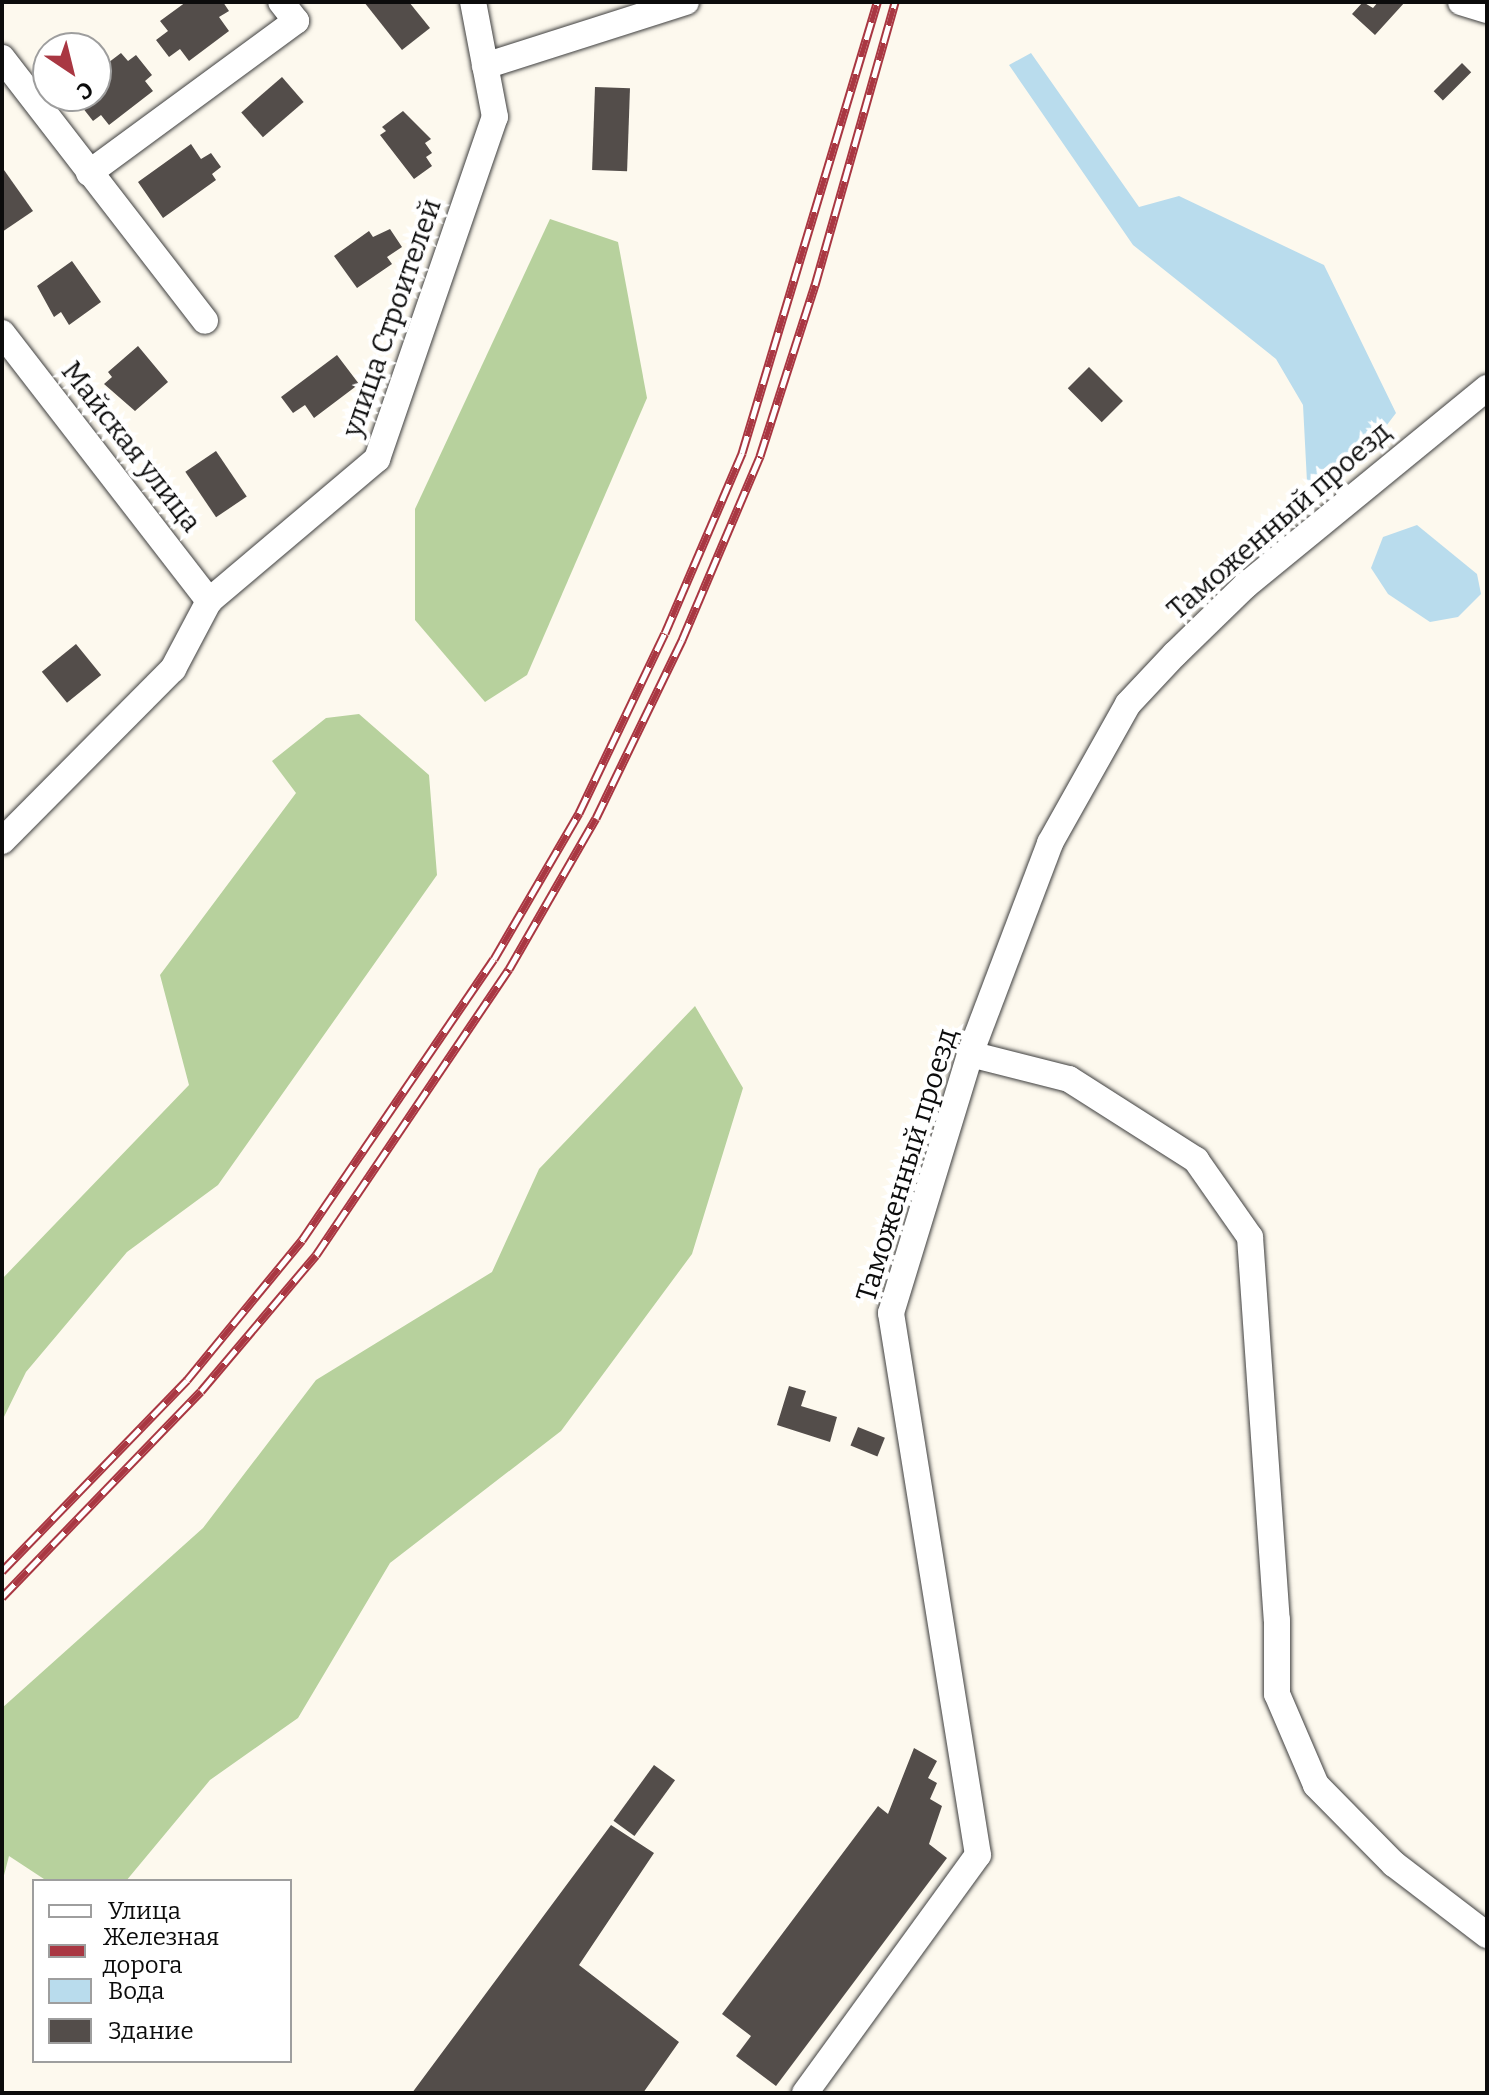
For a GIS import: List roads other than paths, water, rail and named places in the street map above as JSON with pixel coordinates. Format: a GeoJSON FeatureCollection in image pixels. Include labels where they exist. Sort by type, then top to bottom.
{"type":"FeatureCollection","features":[{"type":"Feature","properties":{"kind":"street"},"geometry":{"type":"LineString","coordinates":[[89,173],[296,21],[281,2]]}},
{"type":"Feature","properties":{"kind":"street","name":"улица Строителей"},"geometry":{"type":"LineString","coordinates":[[2,841],[173,669],[209,601],[377,459],[495,117],[473,2]]}},
{"type":"Feature","properties":{"kind":"street"},"geometry":{"type":"LineString","coordinates":[[485,66],[686,2]]}},
{"type":"Feature","properties":{"kind":"street"},"geometry":{"type":"LineString","coordinates":[[1461,2],[1487,10]]}},
{"type":"Feature","properties":{"kind":"street"},"geometry":{"type":"LineString","coordinates":[[2,58],[205,321]]}},
{"type":"Feature","properties":{"kind":"street","name":"Майская улица"},"geometry":{"type":"LineString","coordinates":[[2,333],[209,601]]}},
{"type":"Feature","properties":{"kind":"street","name":"Таможенный проезд"},"geometry":{"type":"LineString","coordinates":[[805,2093],[978,1855],[891,1313],[970,1054],[1050,843],[1128,704],[1245,586],[1487,388]]}},
{"type":"Feature","properties":{"kind":"street"},"geometry":{"type":"LineString","coordinates":[[970,1054],[1069,1079],[1196,1160],[1250,1237],[1277,1620],[1277,1694],[1316,1785],[1394,1864],[1487,1935]]}},
{"type":"Feature","properties":{"kind":"water"},"geometry":{"type":"Polygon","coordinates":[[[1031,53],[1139,207],[1179,196],[1324,265],[1396,413],[1368,450],[1307,482],[1303,405],[1276,359],[1133,245],[1009,65],[1031,53]]]}},
{"type":"Feature","properties":{"kind":"water"},"geometry":{"type":"Polygon","coordinates":[[[1417,525],[1477,574],[1481,594],[1458,617],[1430,622],[1388,594],[1371,568],[1383,537],[1417,525]]]}},
{"type":"Feature","properties":{"kind":"railway"},"geometry":{"type":"LineString","coordinates":[[2,1571],[187,1380],[302,1240],[494,959],[579,813],[665,633],[742,453],[877,2]]}},
{"type":"Feature","properties":{"kind":"railway"},"geometry":{"type":"LineString","coordinates":[[2,1597],[201,1391],[316,1255],[509,969],[596,818],[682,640],[760,456],[815,285],[895,2]]}}]}
